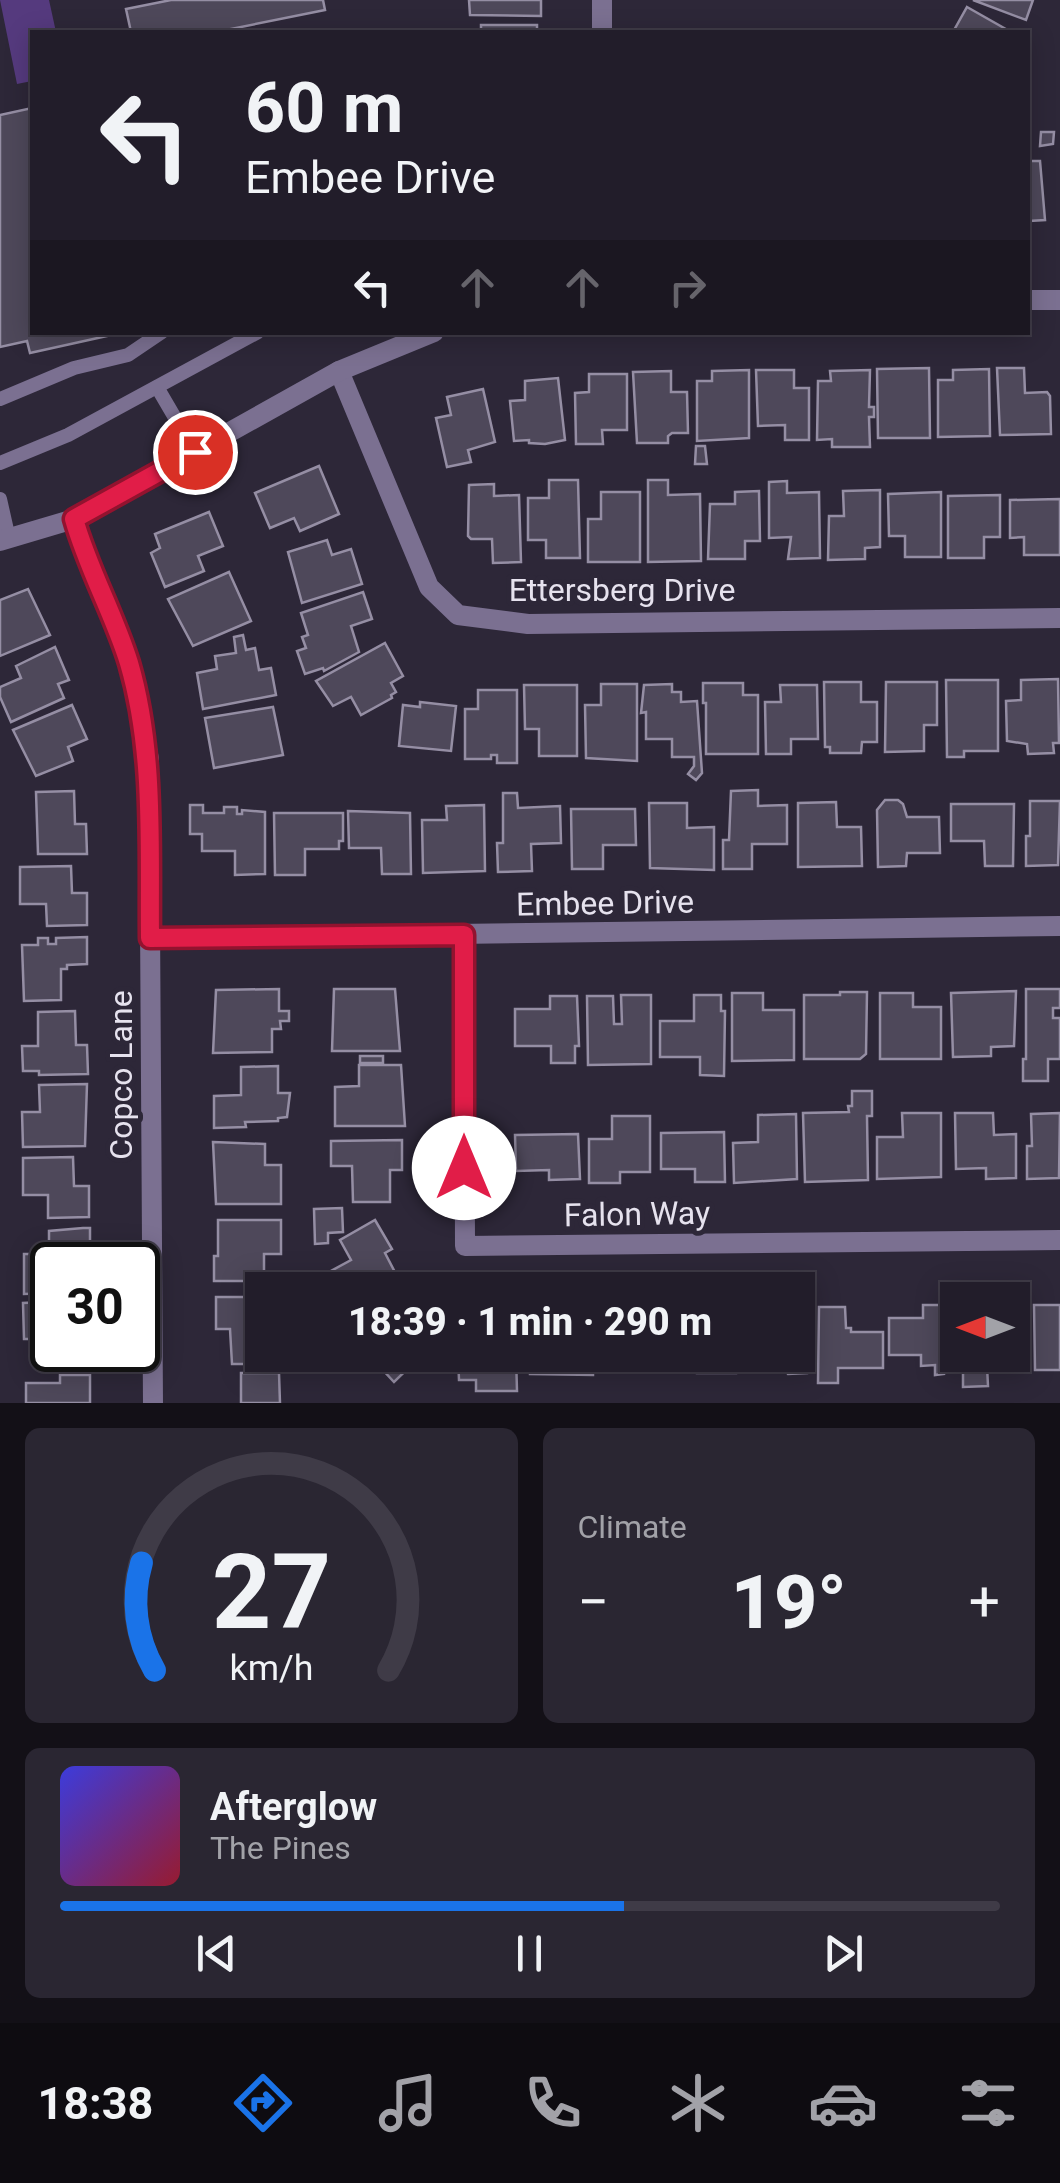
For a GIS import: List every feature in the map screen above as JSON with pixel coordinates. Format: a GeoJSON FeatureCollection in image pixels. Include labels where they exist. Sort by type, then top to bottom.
{"type":"FeatureCollection","features":[{"type":"Feature","properties":{"kind":"street"},"geometry":{"type":"LineString","coordinates":[[602,0],[602,30]]}},
{"type":"Feature","properties":{"kind":"street"},"geometry":{"type":"LineString","coordinates":[[1030,300],[1060,300]]}},
{"type":"Feature","properties":{"kind":"street"},"geometry":{"type":"LineString","coordinates":[[4,540],[74,519],[340,371],[427,335]]}},
{"type":"Feature","properties":{"kind":"street","name":"Ettersberg Drive"},"geometry":{"type":"LineString","coordinates":[[340,371],[429,587],[458,615],[528,624],[1060,618]]}},
{"type":"Feature","properties":{"kind":"street","name":"Copco Lane"},"geometry":{"type":"LineString","coordinates":[[74,519],[82,549],[128,662],[149,758],[153,1403]]}},
{"type":"Feature","properties":{"kind":"street","name":"Embee Drive"},"geometry":{"type":"LineString","coordinates":[[150,938],[1060,926]]}},
{"type":"Feature","properties":{"kind":"street","name":"Falon Way"},"geometry":{"type":"LineString","coordinates":[[464,935],[464,1246],[1060,1240]]}},
{"type":"Feature","properties":{"kind":"lane"},"geometry":{"type":"LineString","coordinates":[[0,399],[74,368],[128,354],[157,335]]}},
{"type":"Feature","properties":{"kind":"lane"},"geometry":{"type":"LineString","coordinates":[[0,463],[68,434],[252,335]]}},
{"type":"Feature","properties":{"kind":"lane"},"geometry":{"type":"LineString","coordinates":[[157,387],[195,452]]}},
{"type":"Feature","properties":{"kind":"lane"},"geometry":{"type":"LineString","coordinates":[[0,499],[4,540]]}},
{"type":"Feature","properties":{"kind":"shaded area"},"geometry":{"type":"Polygon","coordinates":[[[0,0],[49,0],[56,30],[30,30],[30,81],[17,84],[0,0]]]}},
{"type":"Feature","properties":{"kind":"building"},"geometry":{"type":"Polygon","coordinates":[[[171,0],[323,0],[325,10],[226,30],[131,30],[126,9],[171,0]]]}},
{"type":"Feature","properties":{"kind":"building"},"geometry":{"type":"Polygon","coordinates":[[[469,0],[541,0],[541,16],[470,15],[469,0]]]}},
{"type":"Feature","properties":{"kind":"building"},"geometry":{"type":"Polygon","coordinates":[[[973,0],[1033,0],[1026,20],[973,0]]]}},
{"type":"Feature","properties":{"kind":"building"},"geometry":{"type":"Polygon","coordinates":[[[967,7],[1007,30],[954,30],[967,7]]]}},
{"type":"Feature","properties":{"kind":"building"},"geometry":{"type":"Polygon","coordinates":[[[481,25],[537,25],[537,30],[481,30],[481,25]]]}},
{"type":"Feature","properties":{"kind":"building"},"geometry":{"type":"Polygon","coordinates":[[[30,108],[30,335],[111,335],[30,353],[27,341],[0,347],[0,115],[30,108]]]}},
{"type":"Feature","properties":{"kind":"building"},"geometry":{"type":"Polygon","coordinates":[[[1041,132],[1054,132],[1053,144],[1040,146],[1041,132]]]}},
{"type":"Feature","properties":{"kind":"building"},"geometry":{"type":"Polygon","coordinates":[[[1030,161],[1040,161],[1045,220],[1030,221],[1030,161]]]}},
{"type":"Feature","properties":{"kind":"building"},"geometry":{"type":"Polygon","coordinates":[[[929,368],[930,438],[878,438],[877,369],[929,368]]]}},
{"type":"Feature","properties":{"kind":"building"},"geometry":{"type":"Polygon","coordinates":[[[997,368],[1024,368],[1025,393],[1047,392],[1051,434],[1000,435],[997,368]]]}},
{"type":"Feature","properties":{"kind":"building"},"geometry":{"type":"Polygon","coordinates":[[[989,369],[990,436],[938,437],[938,380],[953,380],[953,370],[989,369]]]}},
{"type":"Feature","properties":{"kind":"building"},"geometry":{"type":"Polygon","coordinates":[[[749,370],[749,438],[697,441],[697,381],[712,381],[712,371],[749,370]]]}},
{"type":"Feature","properties":{"kind":"building"},"geometry":{"type":"Polygon","coordinates":[[[756,370],[794,370],[794,388],[809,388],[809,440],[785,440],[785,425],[758,426],[756,370]]]}},
{"type":"Feature","properties":{"kind":"building"},"geometry":{"type":"Polygon","coordinates":[[[870,370],[869,407],[874,407],[874,417],[869,417],[870,447],[832,447],[832,439],[817,440],[818,381],[831,381],[830,371],[870,370]]]}},
{"type":"Feature","properties":{"kind":"building"},"geometry":{"type":"Polygon","coordinates":[[[671,371],[671,392],[687,392],[688,433],[672,433],[668,443],[637,443],[633,372],[671,371]]]}},
{"type":"Feature","properties":{"kind":"building"},"geometry":{"type":"Polygon","coordinates":[[[589,374],[627,374],[627,430],[602,430],[603,444],[576,444],[575,393],[589,392],[589,374]]]}},
{"type":"Feature","properties":{"kind":"building"},"geometry":{"type":"Polygon","coordinates":[[[558,378],[565,440],[545,444],[514,441],[510,401],[525,400],[525,381],[558,378]]]}},
{"type":"Feature","properties":{"kind":"building"},"geometry":{"type":"Polygon","coordinates":[[[483,389],[495,442],[468,450],[471,462],[447,467],[436,418],[451,415],[447,397],[483,389]]]}},
{"type":"Feature","properties":{"kind":"building"},"geometry":{"type":"Polygon","coordinates":[[[696,446],[705,446],[707,464],[695,464],[696,446]]]}},
{"type":"Feature","properties":{"kind":"building"},"geometry":{"type":"Polygon","coordinates":[[[319,466],[339,514],[300,531],[294,518],[270,528],[255,493],[319,466]]]}},
{"type":"Feature","properties":{"kind":"building"},"geometry":{"type":"Polygon","coordinates":[[[549,480],[578,480],[580,558],[546,558],[546,540],[528,540],[528,498],[549,498],[549,480]]]}},
{"type":"Feature","properties":{"kind":"building"},"geometry":{"type":"Polygon","coordinates":[[[648,480],[668,480],[668,495],[700,494],[701,561],[648,562],[648,480]]]}},
{"type":"Feature","properties":{"kind":"building"},"geometry":{"type":"Polygon","coordinates":[[[787,481],[787,493],[819,492],[820,558],[788,559],[791,537],[769,538],[769,482],[787,481]]]}},
{"type":"Feature","properties":{"kind":"building"},"geometry":{"type":"Polygon","coordinates":[[[494,484],[494,496],[519,495],[521,562],[493,563],[492,539],[468,536],[469,485],[494,484]]]}},
{"type":"Feature","properties":{"kind":"building"},"geometry":{"type":"Polygon","coordinates":[[[880,490],[880,547],[865,548],[865,559],[828,560],[829,516],[844,516],[843,491],[880,490]]]}},
{"type":"Feature","properties":{"kind":"building"},"geometry":{"type":"Polygon","coordinates":[[[759,491],[760,541],[745,541],[745,559],[708,559],[710,504],[735,504],[735,492],[759,491]]]}},
{"type":"Feature","properties":{"kind":"building"},"geometry":{"type":"Polygon","coordinates":[[[601,492],[640,492],[640,562],[588,562],[588,519],[601,519],[601,492]]]}},
{"type":"Feature","properties":{"kind":"building"},"geometry":{"type":"Polygon","coordinates":[[[941,492],[941,557],[905,557],[905,536],[889,536],[888,494],[941,492]]]}},
{"type":"Feature","properties":{"kind":"building"},"geometry":{"type":"Polygon","coordinates":[[[1000,495],[1000,537],[984,537],[984,558],[948,558],[948,496],[1000,495]]]}},
{"type":"Feature","properties":{"kind":"building"},"geometry":{"type":"Polygon","coordinates":[[[1060,499],[1060,555],[1024,555],[1024,537],[1010,538],[1010,500],[1060,499]]]}},
{"type":"Feature","properties":{"kind":"building"},"geometry":{"type":"Polygon","coordinates":[[[209,512],[223,546],[198,556],[204,571],[165,587],[151,553],[160,548],[155,534],[209,512]]]}},
{"type":"Feature","properties":{"kind":"building"},"geometry":{"type":"Polygon","coordinates":[[[327,540],[332,555],[351,549],[362,584],[302,603],[288,552],[327,540]]]}},
{"type":"Feature","properties":{"kind":"building"},"geometry":{"type":"Polygon","coordinates":[[[229,572],[251,621],[193,646],[168,599],[229,572]]]}},
{"type":"Feature","properties":{"kind":"building"},"geometry":{"type":"Polygon","coordinates":[[[28,589],[50,635],[0,656],[0,600],[28,589]]]}},
{"type":"Feature","properties":{"kind":"building"},"geometry":{"type":"Polygon","coordinates":[[[363,592],[372,619],[351,626],[359,652],[324,671],[323,668],[305,674],[297,651],[306,648],[302,637],[308,635],[301,613],[363,592]]]}},
{"type":"Feature","properties":{"kind":"building"},"geometry":{"type":"Polygon","coordinates":[[[243,635],[246,650],[255,648],[259,670],[271,668],[276,695],[203,709],[197,673],[217,669],[215,656],[236,653],[234,637],[243,635]]]}},
{"type":"Feature","properties":{"kind":"building"},"geometry":{"type":"Polygon","coordinates":[[[385,643],[403,676],[391,683],[396,692],[392,698],[361,715],[351,697],[333,706],[316,681],[385,643]]]}},
{"type":"Feature","properties":{"kind":"building"},"geometry":{"type":"Polygon","coordinates":[[[55,647],[69,680],[58,684],[64,698],[11,722],[0,687],[21,678],[16,666],[55,647]]]}},
{"type":"Feature","properties":{"kind":"building"},"geometry":{"type":"Polygon","coordinates":[[[1058,679],[1059,743],[1053,743],[1054,753],[1028,754],[1027,744],[1007,741],[1006,701],[1021,700],[1021,680],[1058,679]]]}},
{"type":"Feature","properties":{"kind":"building"},"geometry":{"type":"Polygon","coordinates":[[[946,680],[998,680],[998,751],[964,751],[964,757],[947,757],[946,680]]]}},
{"type":"Feature","properties":{"kind":"building"},"geometry":{"type":"Polygon","coordinates":[[[824,682],[861,682],[861,702],[877,702],[877,742],[862,742],[861,753],[830,753],[830,747],[825,747],[824,682]]]}},
{"type":"Feature","properties":{"kind":"building"},"geometry":{"type":"Polygon","coordinates":[[[886,682],[937,682],[937,725],[924,725],[924,751],[885,752],[886,682]]]}},
{"type":"Feature","properties":{"kind":"building"},"geometry":{"type":"Polygon","coordinates":[[[703,683],[743,683],[743,695],[758,695],[758,754],[706,754],[703,683]]]}},
{"type":"Feature","properties":{"kind":"building"},"geometry":{"type":"Polygon","coordinates":[[[601,684],[637,684],[637,761],[586,758],[585,705],[601,705],[601,684]]]}},
{"type":"Feature","properties":{"kind":"building"},"geometry":{"type":"Polygon","coordinates":[[[672,684],[672,692],[681,692],[681,702],[697,701],[702,773],[696,780],[688,774],[694,757],[672,757],[672,739],[646,739],[646,712],[641,713],[644,685],[672,684]]]}},
{"type":"Feature","properties":{"kind":"building"},"geometry":{"type":"Polygon","coordinates":[[[524,685],[577,685],[577,756],[539,756],[539,729],[525,729],[524,685]]]}},
{"type":"Feature","properties":{"kind":"building"},"geometry":{"type":"Polygon","coordinates":[[[780,685],[817,685],[818,739],[791,739],[791,754],[766,754],[765,702],[781,702],[780,685]]]}},
{"type":"Feature","properties":{"kind":"building"},"geometry":{"type":"Polygon","coordinates":[[[478,690],[517,690],[517,763],[497,763],[497,755],[491,755],[491,759],[465,759],[465,709],[478,709],[478,690]]]}},
{"type":"Feature","properties":{"kind":"building"},"geometry":{"type":"Polygon","coordinates":[[[420,702],[456,706],[451,751],[399,746],[403,705],[420,707],[420,702]]]}},
{"type":"Feature","properties":{"kind":"building"},"geometry":{"type":"Polygon","coordinates":[[[72,705],[87,739],[68,747],[73,761],[36,776],[13,730],[72,705]]]}},
{"type":"Feature","properties":{"kind":"building"},"geometry":{"type":"Polygon","coordinates":[[[273,707],[283,755],[214,768],[205,718],[273,707]]]}},
{"type":"Feature","properties":{"kind":"building"},"geometry":{"type":"Polygon","coordinates":[[[758,790],[758,806],[787,805],[787,844],[752,844],[752,869],[723,869],[723,840],[729,840],[731,791],[758,790]]]}},
{"type":"Feature","properties":{"kind":"building"},"geometry":{"type":"Polygon","coordinates":[[[74,791],[75,824],[86,824],[87,854],[38,854],[36,792],[74,791]]]}},
{"type":"Feature","properties":{"kind":"building"},"geometry":{"type":"Polygon","coordinates":[[[503,793],[517,793],[518,808],[560,806],[561,843],[531,844],[532,871],[498,872],[497,843],[503,843],[503,793]]]}},
{"type":"Feature","properties":{"kind":"building"},"geometry":{"type":"Polygon","coordinates":[[[885,800],[898,800],[907,817],[939,817],[940,853],[907,853],[906,866],[878,867],[877,810],[885,800]]]}},
{"type":"Feature","properties":{"kind":"building"},"geometry":{"type":"Polygon","coordinates":[[[1030,801],[1060,801],[1058,865],[1026,866],[1030,801]]]}},
{"type":"Feature","properties":{"kind":"building"},"geometry":{"type":"Polygon","coordinates":[[[836,802],[837,827],[861,827],[862,866],[798,867],[798,803],[836,802]]]}},
{"type":"Feature","properties":{"kind":"building"},"geometry":{"type":"Polygon","coordinates":[[[649,803],[687,803],[687,828],[714,827],[714,870],[650,868],[649,803]]]}},
{"type":"Feature","properties":{"kind":"building"},"geometry":{"type":"Polygon","coordinates":[[[951,804],[1014,804],[1013,866],[985,866],[984,841],[951,841],[951,804]]]}},
{"type":"Feature","properties":{"kind":"building"},"geometry":{"type":"Polygon","coordinates":[[[190,805],[203,805],[203,813],[224,813],[224,807],[237,807],[237,814],[242,814],[242,810],[265,812],[265,874],[235,875],[235,851],[202,851],[202,834],[190,834],[190,805]]]}},
{"type":"Feature","properties":{"kind":"building"},"geometry":{"type":"Polygon","coordinates":[[[484,805],[485,871],[423,873],[422,820],[447,820],[446,806],[484,805]]]}},
{"type":"Feature","properties":{"kind":"building"},"geometry":{"type":"Polygon","coordinates":[[[571,809],[635,809],[636,845],[603,845],[603,869],[572,869],[571,809]]]}},
{"type":"Feature","properties":{"kind":"building"},"geometry":{"type":"Polygon","coordinates":[[[348,811],[410,813],[411,874],[382,874],[381,848],[349,848],[348,811]]]}},
{"type":"Feature","properties":{"kind":"building"},"geometry":{"type":"Polygon","coordinates":[[[274,813],[343,813],[343,841],[339,841],[339,849],[305,849],[305,875],[275,875],[274,813]]]}},
{"type":"Feature","properties":{"kind":"building"},"geometry":{"type":"Polygon","coordinates":[[[71,866],[72,893],[87,893],[87,925],[47,926],[46,904],[20,904],[20,867],[71,866]]]}},
{"type":"Feature","properties":{"kind":"building"},"geometry":{"type":"Polygon","coordinates":[[[87,937],[87,964],[61,969],[61,1000],[24,1001],[22,945],[38,945],[38,938],[48,938],[48,944],[56,944],[56,938],[87,937]]]}},
{"type":"Feature","properties":{"kind":"building"},"geometry":{"type":"Polygon","coordinates":[[[279,989],[279,1011],[289,1011],[289,1021],[280,1021],[281,1029],[272,1029],[272,1052],[213,1053],[216,990],[279,989]]]}},
{"type":"Feature","properties":{"kind":"building"},"geometry":{"type":"Polygon","coordinates":[[[334,989],[395,989],[400,1051],[332,1051],[334,989]]]}},
{"type":"Feature","properties":{"kind":"building"},"geometry":{"type":"Polygon","coordinates":[[[1026,989],[1060,989],[1060,1008],[1053,1008],[1053,1018],[1060,1018],[1060,1059],[1048,1059],[1048,1081],[1023,1081],[1026,989]]]}},
{"type":"Feature","properties":{"kind":"building"},"geometry":{"type":"Polygon","coordinates":[[[1016,991],[1014,1046],[991,1047],[991,1056],[953,1057],[951,993],[1016,991]]]}},
{"type":"Feature","properties":{"kind":"building"},"geometry":{"type":"Polygon","coordinates":[[[867,992],[866,1054],[860,1059],[804,1059],[804,995],[867,992]]]}},
{"type":"Feature","properties":{"kind":"building"},"geometry":{"type":"Polygon","coordinates":[[[732,993],[763,993],[763,1010],[794,1010],[794,1060],[732,1061],[732,993]]]}},
{"type":"Feature","properties":{"kind":"building"},"geometry":{"type":"Polygon","coordinates":[[[880,993],[913,993],[913,1007],[941,1007],[941,1059],[880,1059],[880,993]]]}},
{"type":"Feature","properties":{"kind":"building"},"geometry":{"type":"Polygon","coordinates":[[[621,995],[651,995],[651,1064],[588,1065],[587,996],[613,996],[614,1024],[622,1024],[621,995]]]}},
{"type":"Feature","properties":{"kind":"building"},"geometry":{"type":"Polygon","coordinates":[[[694,995],[721,995],[721,1011],[725,1011],[724,1076],[700,1075],[700,1057],[660,1057],[660,1021],[694,1021],[694,995]]]}},
{"type":"Feature","properties":{"kind":"building"},"geometry":{"type":"Polygon","coordinates":[[[550,996],[577,996],[579,1046],[575,1046],[575,1063],[551,1063],[551,1046],[515,1046],[515,1009],[550,1009],[550,996]]]}},
{"type":"Feature","properties":{"kind":"building"},"geometry":{"type":"Polygon","coordinates":[[[75,1011],[76,1045],[87,1045],[88,1074],[39,1075],[39,1071],[23,1071],[22,1046],[38,1046],[38,1012],[75,1011]]]}},
{"type":"Feature","properties":{"kind":"building"},"geometry":{"type":"Polygon","coordinates":[[[360,1056],[383,1056],[383,1063],[360,1063],[360,1056]]]}},
{"type":"Feature","properties":{"kind":"building"},"geometry":{"type":"Polygon","coordinates":[[[359,1065],[401,1065],[405,1126],[335,1126],[335,1087],[359,1086],[359,1065]]]}},
{"type":"Feature","properties":{"kind":"building"},"geometry":{"type":"Polygon","coordinates":[[[278,1066],[278,1093],[290,1093],[287,1117],[245,1122],[246,1127],[214,1128],[214,1096],[241,1095],[241,1067],[278,1066]]]}},
{"type":"Feature","properties":{"kind":"building"},"geometry":{"type":"Polygon","coordinates":[[[87,1084],[85,1146],[23,1147],[22,1112],[40,1112],[39,1085],[87,1084]]]}},
{"type":"Feature","properties":{"kind":"building"},"geometry":{"type":"Polygon","coordinates":[[[852,1091],[872,1091],[872,1116],[867,1116],[868,1180],[805,1182],[803,1113],[849,1112],[852,1091]]]}},
{"type":"Feature","properties":{"kind":"building"},"geometry":{"type":"Polygon","coordinates":[[[902,1113],[941,1113],[941,1177],[877,1179],[877,1137],[903,1137],[902,1113]]]}},
{"type":"Feature","properties":{"kind":"building"},"geometry":{"type":"Polygon","coordinates":[[[955,1113],[993,1113],[994,1135],[1016,1134],[1016,1178],[986,1179],[986,1168],[956,1169],[955,1113]]]}},
{"type":"Feature","properties":{"kind":"building"},"geometry":{"type":"Polygon","coordinates":[[[1060,1113],[1059,1178],[1027,1179],[1031,1114],[1060,1113]]]}},
{"type":"Feature","properties":{"kind":"building"},"geometry":{"type":"Polygon","coordinates":[[[796,1114],[797,1179],[734,1183],[733,1143],[758,1142],[758,1115],[796,1114]]]}},
{"type":"Feature","properties":{"kind":"building"},"geometry":{"type":"Polygon","coordinates":[[[612,1116],[650,1116],[650,1172],[620,1172],[620,1183],[589,1183],[589,1139],[612,1139],[612,1116]]]}},
{"type":"Feature","properties":{"kind":"building"},"geometry":{"type":"Polygon","coordinates":[[[724,1132],[725,1182],[695,1182],[695,1169],[661,1169],[661,1133],[724,1132]]]}},
{"type":"Feature","properties":{"kind":"building"},"geometry":{"type":"Polygon","coordinates":[[[578,1134],[580,1179],[549,1180],[549,1170],[516,1171],[515,1135],[578,1134]]]}},
{"type":"Feature","properties":{"kind":"building"},"geometry":{"type":"Polygon","coordinates":[[[402,1140],[402,1170],[390,1170],[390,1202],[353,1202],[352,1166],[331,1166],[331,1141],[402,1140]]]}},
{"type":"Feature","properties":{"kind":"building"},"geometry":{"type":"Polygon","coordinates":[[[213,1142],[265,1144],[265,1165],[281,1165],[281,1204],[216,1204],[213,1142]]]}},
{"type":"Feature","properties":{"kind":"building"},"geometry":{"type":"Polygon","coordinates":[[[73,1157],[74,1186],[89,1186],[89,1217],[48,1218],[48,1195],[23,1195],[23,1158],[73,1157]]]}},
{"type":"Feature","properties":{"kind":"building"},"geometry":{"type":"Polygon","coordinates":[[[342,1208],[343,1232],[328,1233],[328,1243],[315,1244],[314,1209],[342,1208]]]}},
{"type":"Feature","properties":{"kind":"building"},"geometry":{"type":"Polygon","coordinates":[[[218,1220],[281,1220],[281,1254],[264,1254],[264,1272],[245,1272],[245,1281],[214,1281],[214,1256],[218,1256],[218,1220]]]}},
{"type":"Feature","properties":{"kind":"building"},"geometry":{"type":"Polygon","coordinates":[[[375,1220],[392,1249],[385,1253],[395,1272],[329,1272],[351,1260],[340,1240],[375,1220]]]}},
{"type":"Feature","properties":{"kind":"building"},"geometry":{"type":"Polygon","coordinates":[[[90,1228],[90,1242],[49,1242],[49,1231],[90,1228]]]}},
{"type":"Feature","properties":{"kind":"building"},"geometry":{"type":"Polygon","coordinates":[[[24,1254],[30,1254],[30,1294],[24,1294],[24,1254]]]}},
{"type":"Feature","properties":{"kind":"building"},"geometry":{"type":"Polygon","coordinates":[[[216,1297],[245,1297],[245,1364],[232,1364],[230,1329],[216,1329],[216,1297]]]}},
{"type":"Feature","properties":{"kind":"building"},"geometry":{"type":"Polygon","coordinates":[[[23,1303],[30,1303],[30,1339],[24,1339],[23,1303]]]}},
{"type":"Feature","properties":{"kind":"building"},"geometry":{"type":"Polygon","coordinates":[[[923,1305],[940,1305],[940,1372],[944,1374],[935,1375],[935,1365],[921,1366],[921,1355],[889,1355],[889,1318],[923,1318],[923,1305]]]}},
{"type":"Feature","properties":{"kind":"building"},"geometry":{"type":"Polygon","coordinates":[[[1034,1305],[1060,1305],[1060,1370],[1035,1370],[1034,1305]]]}},
{"type":"Feature","properties":{"kind":"building"},"geometry":{"type":"Polygon","coordinates":[[[819,1307],[845,1307],[846,1328],[851,1328],[851,1332],[883,1332],[883,1368],[838,1368],[838,1383],[818,1383],[819,1307]]]}},
{"type":"Feature","properties":{"kind":"building"},"geometry":{"type":"Polygon","coordinates":[[[385,1372],[404,1372],[394,1382],[385,1372]]]}},
{"type":"Feature","properties":{"kind":"building"},"geometry":{"type":"Polygon","coordinates":[[[459,1372],[516,1372],[517,1391],[476,1391],[476,1380],[459,1380],[459,1372]]]}},
{"type":"Feature","properties":{"kind":"building"},"geometry":{"type":"Polygon","coordinates":[[[530,1372],[593,1372],[593,1375],[530,1372]]]}},
{"type":"Feature","properties":{"kind":"building"},"geometry":{"type":"Polygon","coordinates":[[[963,1372],[987,1372],[988,1386],[963,1387],[963,1372]]]}},
{"type":"Feature","properties":{"kind":"building"},"geometry":{"type":"Polygon","coordinates":[[[241,1373],[279,1373],[280,1403],[241,1403],[241,1373]]]}},
{"type":"Feature","properties":{"kind":"building"},"geometry":{"type":"Polygon","coordinates":[[[60,1375],[90,1375],[90,1403],[26,1403],[26,1383],[60,1383],[60,1375]]]}},
{"type":"Feature","properties":{"kind":"route"},"geometry":{"type":"LineString","coordinates":[[195,452],[74,519],[82,549],[128,662],[149,758],[150,938],[464,935],[464,1168]]}}]}
